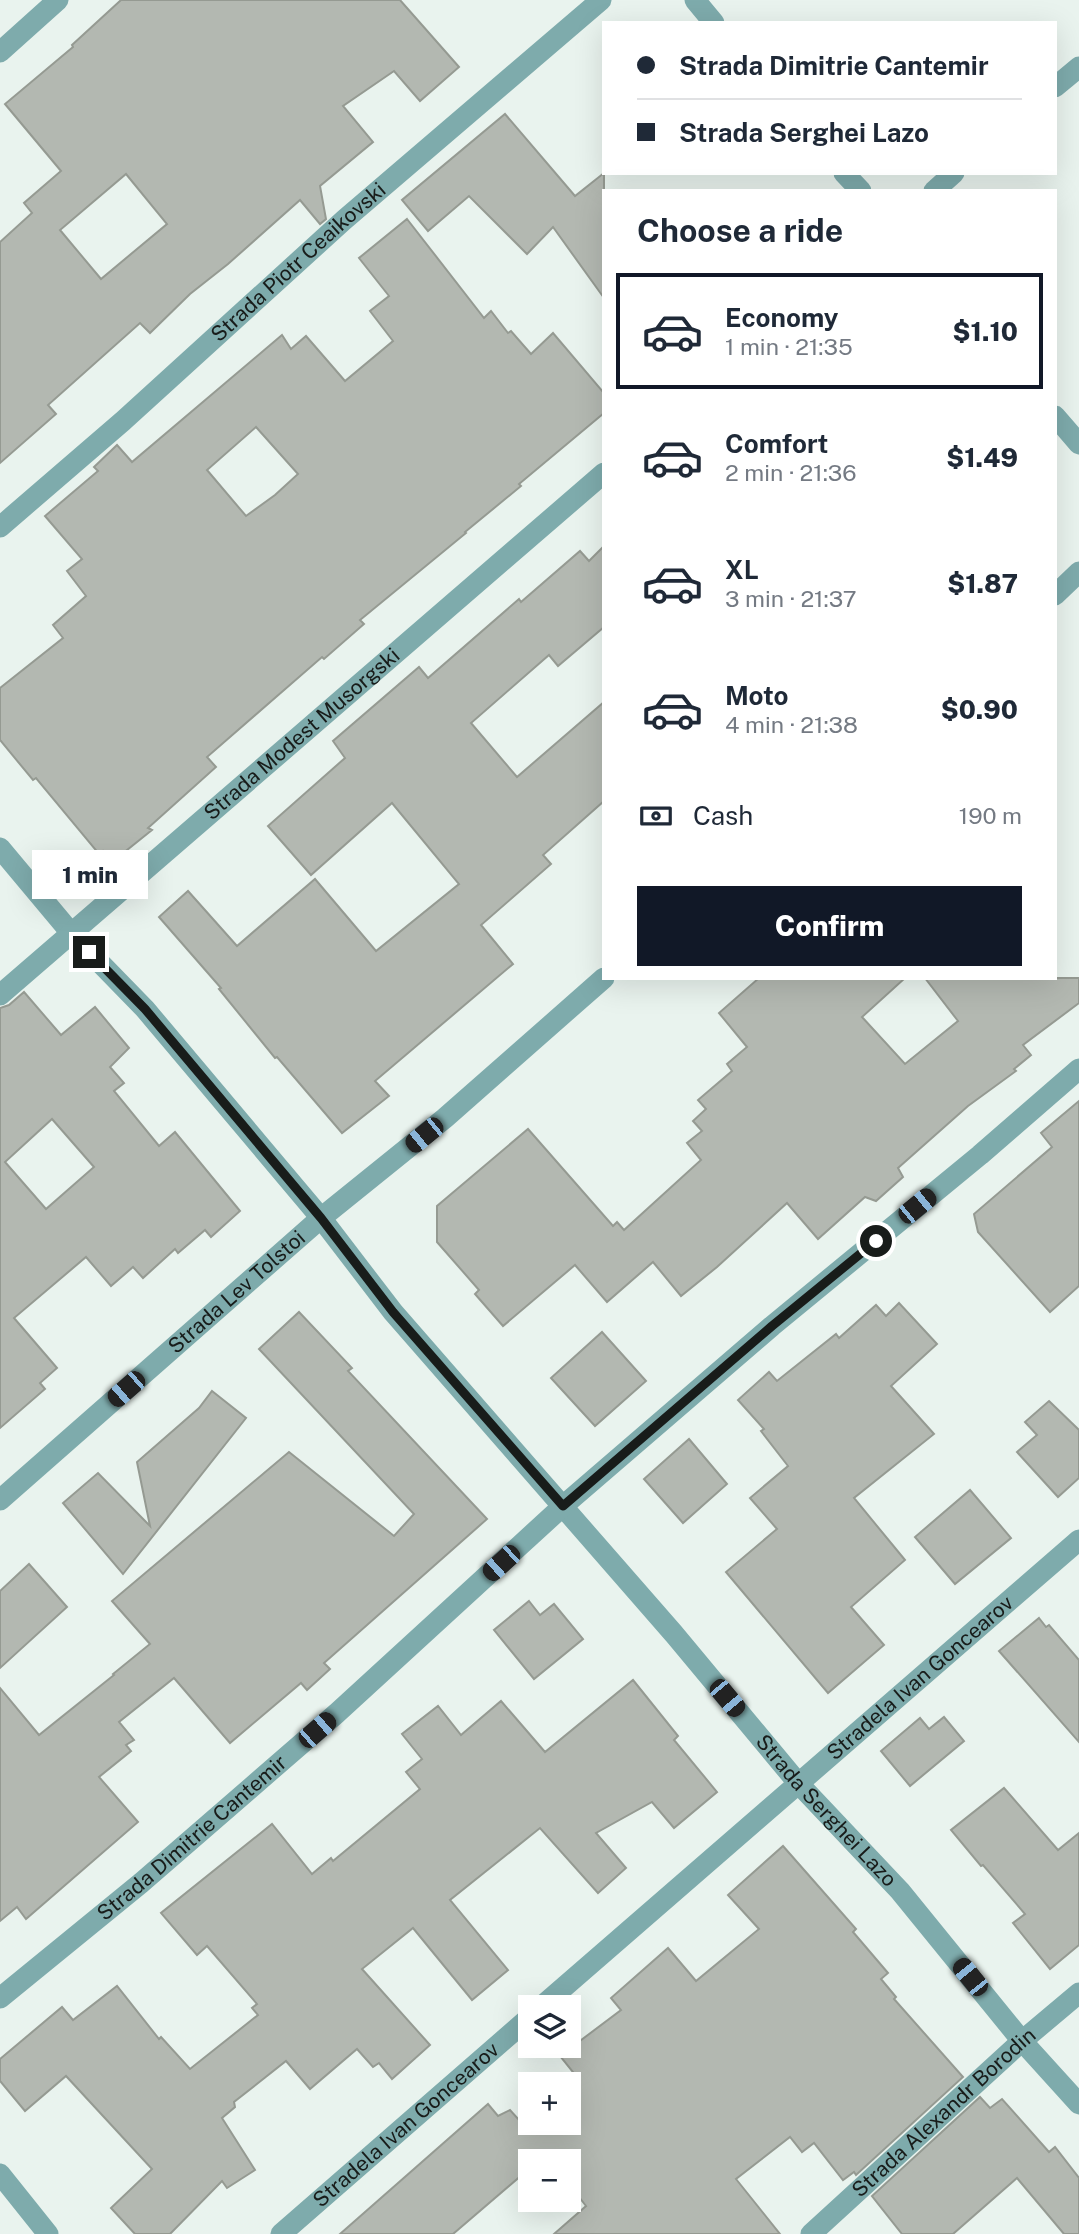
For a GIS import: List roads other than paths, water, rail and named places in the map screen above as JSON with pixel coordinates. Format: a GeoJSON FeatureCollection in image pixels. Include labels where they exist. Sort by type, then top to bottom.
{"type":"FeatureCollection","features":[{"type":"Feature","properties":{"kind":"street"},"geometry":{"type":"LineString","coordinates":[[0,52],[58,0]]}},
{"type":"Feature","properties":{"kind":"street","name":"Strada Piotr Ceaikovski"},"geometry":{"type":"LineString","coordinates":[[0,527],[123,421],[344,220],[601,0]]}},
{"type":"Feature","properties":{"kind":"street"},"geometry":{"type":"LineString","coordinates":[[695,0],[712,21]]}},
{"type":"Feature","properties":{"kind":"street"},"geometry":{"type":"LineString","coordinates":[[1057,86],[1079,67]]}},
{"type":"Feature","properties":{"kind":"street"},"geometry":{"type":"LineString","coordinates":[[846,175],[859,189]]}},
{"type":"Feature","properties":{"kind":"street"},"geometry":{"type":"LineString","coordinates":[[936,189],[952,175]]}},
{"type":"Feature","properties":{"kind":"street"},"geometry":{"type":"LineString","coordinates":[[1057,418],[1079,444]]}},
{"type":"Feature","properties":{"kind":"street","name":"Strada Modest Musorgski"},"geometry":{"type":"LineString","coordinates":[[0,995],[602,475]]}},
{"type":"Feature","properties":{"kind":"street"},"geometry":{"type":"LineString","coordinates":[[1057,593],[1079,572]]}},
{"type":"Feature","properties":{"kind":"street","name":"Strada Serghei Lazo"},"geometry":{"type":"LineString","coordinates":[[0,848],[71,933],[145,1009],[321,1218],[393,1312],[674,1634],[798,1783],[900,1892],[1022,2041],[1079,2104]]}},
{"type":"Feature","properties":{"kind":"street","name":"Strada Lev Tolstoi"},"geometry":{"type":"LineString","coordinates":[[0,1500],[321,1218],[444,1118],[602,980]]}},
{"type":"Feature","properties":{"kind":"street","name":"Strada Dimitrie Cantemir"},"geometry":{"type":"LineString","coordinates":[[0,1998],[141,1883],[337,1713],[563,1506],[772,1326],[980,1155],[1079,1069]]}},
{"type":"Feature","properties":{"kind":"street","name":"Stradela Ivan Goncearov"},"geometry":{"type":"LineString","coordinates":[[555,1995],[1079,1540]]}},
{"type":"Feature","properties":{"kind":"street","name":"Strada Alexandr Borodin"},"geometry":{"type":"LineString","coordinates":[[811,2234],[1022,2041],[1079,1993]]}},
{"type":"Feature","properties":{"kind":"street","name":"Stradela Ivan Goncearov"},"geometry":{"type":"LineString","coordinates":[[281,2234],[518,2027]]}},
{"type":"Feature","properties":{"kind":"street"},"geometry":{"type":"LineString","coordinates":[[0,2174],[48,2234]]}}]}
